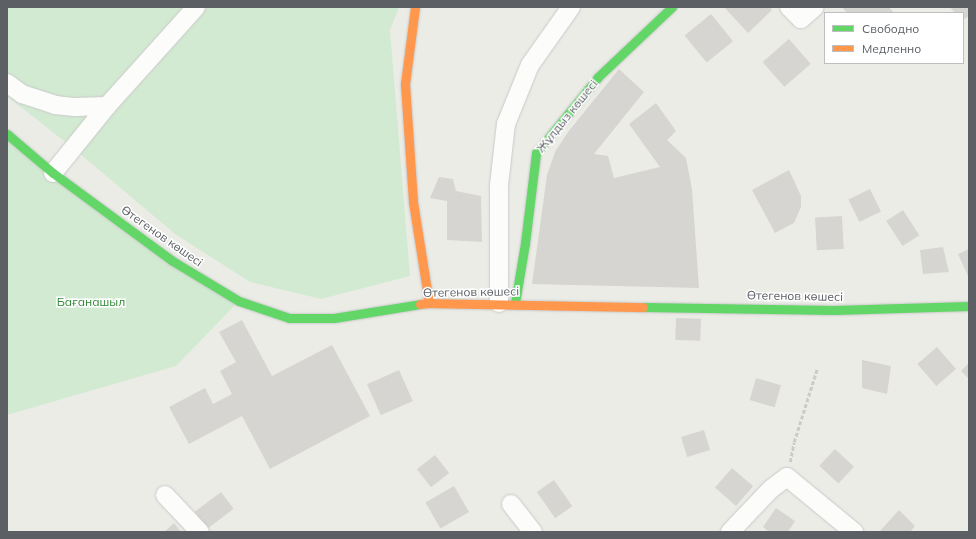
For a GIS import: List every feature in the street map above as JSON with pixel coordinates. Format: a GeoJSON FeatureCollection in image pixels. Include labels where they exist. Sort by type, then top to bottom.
{"type":"FeatureCollection","features":[{"type":"Feature","properties":{"kind":"street"},"geometry":{"type":"LineString","coordinates":[[53,173],[107,106],[196,7]]}},
{"type":"Feature","properties":{"kind":"street"},"geometry":{"type":"LineString","coordinates":[[415,7],[405,84],[413,202],[429,303]]}},
{"type":"Feature","properties":{"kind":"street"},"geometry":{"type":"LineString","coordinates":[[507,303],[499,185],[506,124],[530,65],[571,7]]}},
{"type":"Feature","properties":{"kind":"street","name":"Жұлдыз көшесі"},"geometry":{"type":"LineString","coordinates":[[507,303],[525,243],[536,153],[598,77],[672,7]]}},
{"type":"Feature","properties":{"kind":"street"},"geometry":{"type":"LineString","coordinates":[[789,7],[801,19],[815,7]]}},
{"type":"Feature","properties":{"kind":"street"},"geometry":{"type":"LineString","coordinates":[[7,83],[22,94],[55,105],[75,107],[107,106]]}},
{"type":"Feature","properties":{"kind":"street","name":"Өтегенов көшесі"},"geometry":{"type":"LineString","coordinates":[[7,134],[53,173],[171,260],[240,301],[289,318],[334,318],[429,303],[507,303],[834,310],[969,306]]}},
{"type":"Feature","properties":{"kind":"street"},"geometry":{"type":"LineString","coordinates":[[730,532],[771,489],[787,477],[854,532]]}},
{"type":"Feature","properties":{"kind":"street"},"geometry":{"type":"LineString","coordinates":[[165,495],[200,532]]}},
{"type":"Feature","properties":{"kind":"street"},"geometry":{"type":"LineString","coordinates":[[511,504],[533,532]]}},
{"type":"Feature","properties":{"kind":"path"},"geometry":{"type":"LineString","coordinates":[[794,442],[817,369]]}},
{"type":"Feature","properties":{"kind":"green space"},"geometry":{"type":"Polygon","coordinates":[[[7,7],[399,7],[390,30],[410,276],[321,299],[250,282],[175,234],[79,153],[7,96],[7,7]]]}},
{"type":"Feature","properties":{"kind":"green space","name":"Бағанашыл"},"geometry":{"type":"Polygon","coordinates":[[[7,139],[239,301],[176,366],[7,415],[7,139]]]}},
{"type":"Feature","properties":{"kind":"building"},"geometry":{"type":"Polygon","coordinates":[[[724,7],[770,7],[772,10],[748,33],[724,7]]]}},
{"type":"Feature","properties":{"kind":"building"},"geometry":{"type":"Polygon","coordinates":[[[842,7],[889,7],[893,12],[846,12],[842,7]]]}},
{"type":"Feature","properties":{"kind":"building"},"geometry":{"type":"Polygon","coordinates":[[[950,7],[969,7],[969,16],[964,19],[964,12],[954,12],[950,7]]]}},
{"type":"Feature","properties":{"kind":"building"},"geometry":{"type":"Polygon","coordinates":[[[711,14],[733,41],[707,63],[685,35],[711,14]]]}},
{"type":"Feature","properties":{"kind":"building"},"geometry":{"type":"Polygon","coordinates":[[[789,39],[811,64],[784,87],[763,62],[789,39]]]}},
{"type":"Feature","properties":{"kind":"building"},"geometry":{"type":"Polygon","coordinates":[[[619,69],[644,92],[594,154],[608,156],[614,178],[660,167],[629,124],[656,103],[676,131],[667,140],[686,158],[692,189],[699,288],[532,284],[547,175],[555,152],[568,132],[619,69]]]}},
{"type":"Feature","properties":{"kind":"building"},"geometry":{"type":"Polygon","coordinates":[[[789,170],[801,196],[801,207],[794,223],[775,233],[752,190],[789,170]]]}},
{"type":"Feature","properties":{"kind":"building"},"geometry":{"type":"Polygon","coordinates":[[[439,177],[453,179],[456,191],[481,196],[482,242],[447,240],[447,201],[430,198],[439,177]]]}},
{"type":"Feature","properties":{"kind":"building"},"geometry":{"type":"Polygon","coordinates":[[[870,189],[881,211],[859,222],[848,200],[870,189]]]}},
{"type":"Feature","properties":{"kind":"building"},"geometry":{"type":"Polygon","coordinates":[[[903,210],[919,235],[903,246],[886,221],[903,210]]]}},
{"type":"Feature","properties":{"kind":"building"},"geometry":{"type":"Polygon","coordinates":[[[842,216],[844,249],[817,250],[815,217],[842,216]]]}},
{"type":"Feature","properties":{"kind":"building"},"geometry":{"type":"Polygon","coordinates":[[[943,247],[949,272],[923,274],[920,250],[943,247]]]}},
{"type":"Feature","properties":{"kind":"building"},"geometry":{"type":"Polygon","coordinates":[[[969,249],[969,275],[968,276],[958,254],[969,249]]]}},
{"type":"Feature","properties":{"kind":"building"},"geometry":{"type":"Polygon","coordinates":[[[676,318],[701,319],[700,341],[675,340],[676,318]]]}},
{"type":"Feature","properties":{"kind":"building"},"geometry":{"type":"Polygon","coordinates":[[[242,320],[272,376],[332,345],[370,416],[270,469],[242,416],[189,444],[169,407],[205,388],[213,404],[232,394],[220,371],[236,362],[219,332],[242,320]]]}},
{"type":"Feature","properties":{"kind":"building"},"geometry":{"type":"Polygon","coordinates":[[[937,347],[956,369],[936,386],[917,364],[937,347]]]}},
{"type":"Feature","properties":{"kind":"building"},"geometry":{"type":"Polygon","coordinates":[[[862,360],[891,366],[887,394],[862,388],[862,360]]]}},
{"type":"Feature","properties":{"kind":"building"},"geometry":{"type":"Polygon","coordinates":[[[969,363],[969,379],[961,371],[969,363]]]}},
{"type":"Feature","properties":{"kind":"building"},"geometry":{"type":"Polygon","coordinates":[[[399,370],[413,401],[381,415],[367,384],[399,370]]]}},
{"type":"Feature","properties":{"kind":"building"},"geometry":{"type":"Polygon","coordinates":[[[756,378],[781,385],[775,407],[750,400],[756,378]]]}},
{"type":"Feature","properties":{"kind":"building"},"geometry":{"type":"Polygon","coordinates":[[[704,430],[710,450],[687,457],[681,437],[704,430]]]}},
{"type":"Feature","properties":{"kind":"building"},"geometry":{"type":"Polygon","coordinates":[[[835,449],[854,467],[838,484],[819,466],[835,449]]]}},
{"type":"Feature","properties":{"kind":"building"},"geometry":{"type":"Polygon","coordinates":[[[435,455],[449,473],[431,487],[417,469],[435,455]]]}},
{"type":"Feature","properties":{"kind":"building"},"geometry":{"type":"Polygon","coordinates":[[[732,468],[753,486],[736,506],[715,488],[732,468]]]}},
{"type":"Feature","properties":{"kind":"building"},"geometry":{"type":"Polygon","coordinates":[[[554,480],[572,506],[555,518],[537,492],[554,480]]]}},
{"type":"Feature","properties":{"kind":"building"},"geometry":{"type":"Polygon","coordinates":[[[454,486],[469,512],[440,528],[425,502],[454,486]]]}},
{"type":"Feature","properties":{"kind":"building"},"geometry":{"type":"Polygon","coordinates":[[[221,492],[234,509],[207,529],[195,512],[221,492]]]}},
{"type":"Feature","properties":{"kind":"building"},"geometry":{"type":"Polygon","coordinates":[[[776,508],[795,521],[788,532],[769,532],[763,527],[776,508]]]}},
{"type":"Feature","properties":{"kind":"building"},"geometry":{"type":"Polygon","coordinates":[[[899,510],[915,526],[910,532],[879,532],[899,510]]]}},
{"type":"Feature","properties":{"kind":"building"},"geometry":{"type":"Polygon","coordinates":[[[174,523],[181,532],[164,532],[174,523]]]}},
{"type":"Feature","properties":{"kind":"traffic: fast"},"geometry":{"type":"LineString","coordinates":[[515,303],[525,243],[536,153],[598,77],[672,7]]}},
{"type":"Feature","properties":{"kind":"traffic: fast"},"geometry":{"type":"LineString","coordinates":[[7,134],[53,173],[171,260],[239,301],[289,318],[334,318],[420,304]]}},
{"type":"Feature","properties":{"kind":"traffic: fast"},"geometry":{"type":"LineString","coordinates":[[643,307],[834,310],[969,306]]}},
{"type":"Feature","properties":{"kind":"traffic: slow"},"geometry":{"type":"LineString","coordinates":[[415,7],[405,84],[413,202],[429,303]]}},
{"type":"Feature","properties":{"kind":"traffic: slow"},"geometry":{"type":"LineString","coordinates":[[420,304],[643,307]]}}]}
